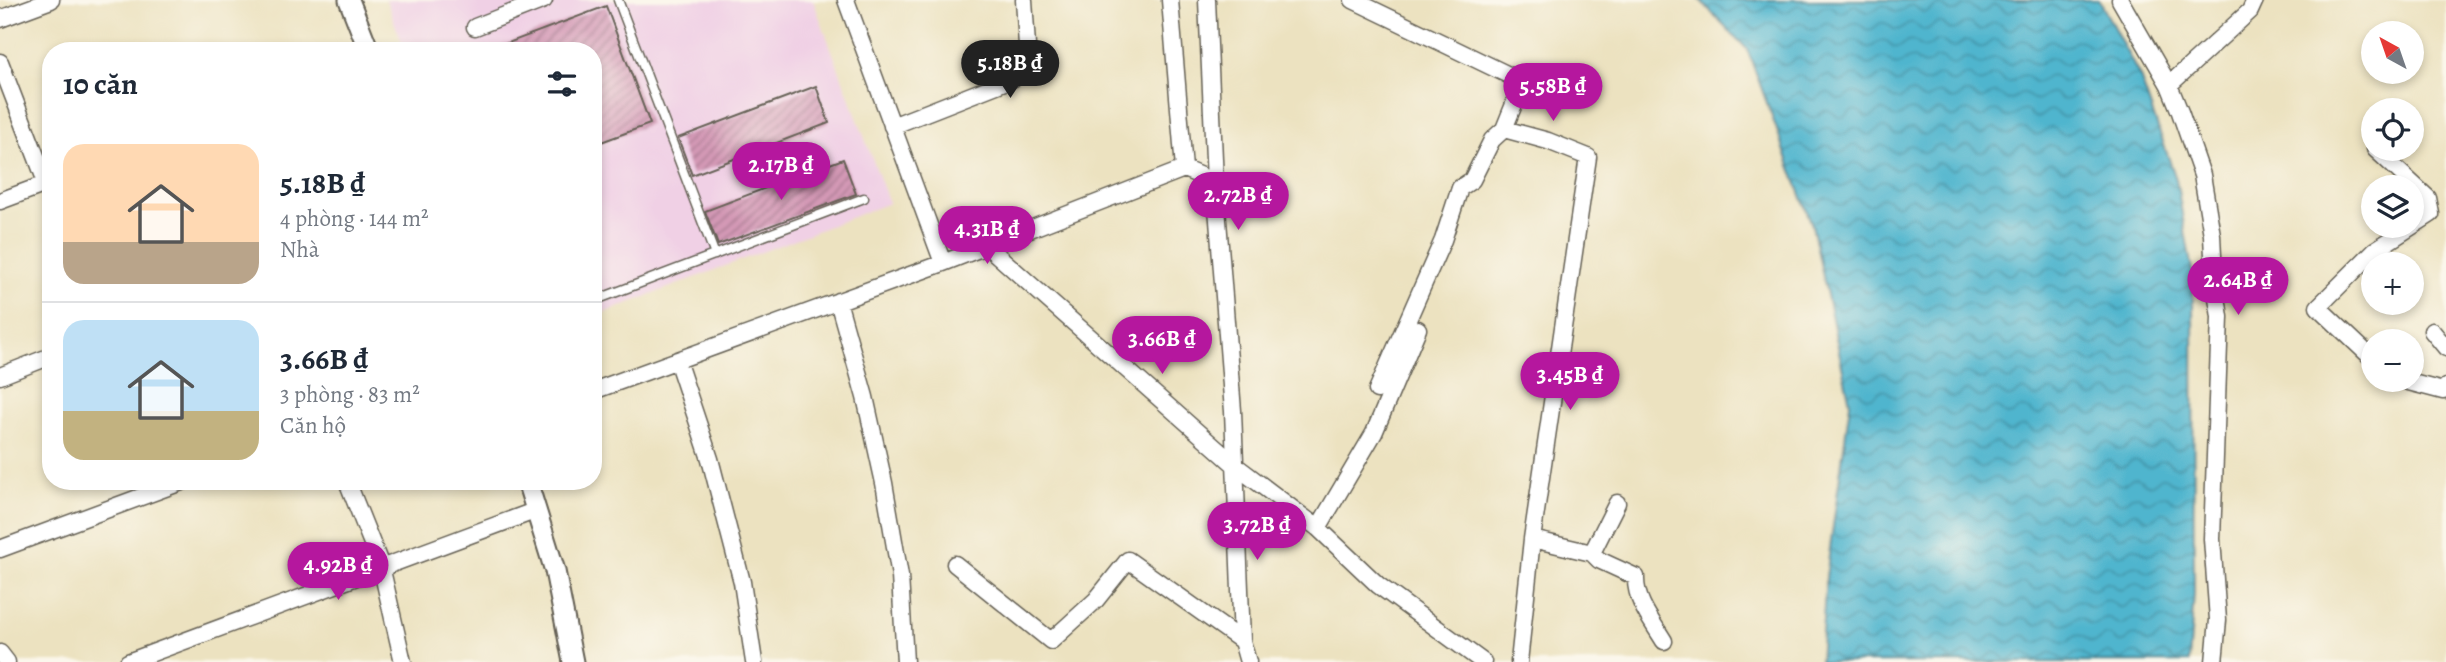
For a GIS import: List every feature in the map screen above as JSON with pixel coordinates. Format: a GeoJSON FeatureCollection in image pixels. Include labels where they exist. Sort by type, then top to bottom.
{"type":"FeatureCollection","features":[{"type":"Feature","properties":{"kind":"street"},"geometry":{"type":"LineString","coordinates":[[0,19],[51,0]]}},
{"type":"Feature","properties":{"kind":"street"},"geometry":{"type":"LineString","coordinates":[[349,0],[365,42]]}},
{"type":"Feature","properties":{"kind":"street"},"geometry":{"type":"LineString","coordinates":[[475,27],[544,0]]}},
{"type":"Feature","properties":{"kind":"street"},"geometry":{"type":"LineString","coordinates":[[846,0],[943,263]]}},
{"type":"Feature","properties":{"kind":"street"},"geometry":{"type":"LineString","coordinates":[[892,126],[1012,79],[1022,72],[1028,61],[1024,0]]}},
{"type":"Feature","properties":{"kind":"street"},"geometry":{"type":"LineString","coordinates":[[1170,0],[1184,170]]}},
{"type":"Feature","properties":{"kind":"street"},"geometry":{"type":"LineString","coordinates":[[1206,0],[1215,182],[1236,466],[1242,641],[1248,662]]}},
{"type":"Feature","properties":{"kind":"street"},"geometry":{"type":"LineString","coordinates":[[2120,0],[2169,85],[2202,175],[2213,235],[2214,277],[2220,317],[2212,539],[2218,620],[2214,662]]}},
{"type":"Feature","properties":{"kind":"street"},"geometry":{"type":"LineString","coordinates":[[2169,85],[2250,11],[2255,0]]}},
{"type":"Feature","properties":{"kind":"street"},"geometry":{"type":"LineString","coordinates":[[1357,1],[1523,82],[1555,93],[1571,92]]}},
{"type":"Feature","properties":{"kind":"street"},"geometry":{"type":"LineString","coordinates":[[0,62],[42,169]]}},
{"type":"Feature","properties":{"kind":"street"},"geometry":{"type":"LineString","coordinates":[[1377,390],[1443,240],[1460,188],[1472,180],[1492,139],[1504,129],[1523,82]]}},
{"type":"Feature","properties":{"kind":"street"},"geometry":{"type":"LineString","coordinates":[[1504,129],[1548,141],[1588,157],[1532,539],[1519,662]]}},
{"type":"Feature","properties":{"kind":"street"},"geometry":{"type":"LineString","coordinates":[[2361,348],[2318,307],[2375,250],[2431,214],[2427,198],[2388,161]]}},
{"type":"Feature","properties":{"kind":"street"},"geometry":{"type":"LineString","coordinates":[[602,388],[943,263],[1184,170],[1215,182]]}},
{"type":"Feature","properties":{"kind":"street"},"geometry":{"type":"LineString","coordinates":[[0,201],[42,189]]}},
{"type":"Feature","properties":{"kind":"street"},"geometry":{"type":"LineString","coordinates":[[987,246],[1236,466],[1318,528],[1378,585],[1483,662]]}},
{"type":"Feature","properties":{"kind":"street"},"geometry":{"type":"LineString","coordinates":[[838,301],[865,397],[884,483],[900,576],[905,662]]}},
{"type":"Feature","properties":{"kind":"street"},"geometry":{"type":"LineString","coordinates":[[1318,528],[1374,433],[1418,329]]}},
{"type":"Feature","properties":{"kind":"street"},"geometry":{"type":"LineString","coordinates":[[2432,331],[2446,348]]}},
{"type":"Feature","properties":{"kind":"street"},"geometry":{"type":"LineString","coordinates":[[0,376],[42,360]]}},
{"type":"Feature","properties":{"kind":"street"},"geometry":{"type":"LineString","coordinates":[[677,360],[710,459],[742,582],[754,662]]}},
{"type":"Feature","properties":{"kind":"street"},"geometry":{"type":"LineString","coordinates":[[2424,386],[2443,391],[2446,387]]}},
{"type":"Feature","properties":{"kind":"street"},"geometry":{"type":"LineString","coordinates":[[0,549],[160,490]]}},
{"type":"Feature","properties":{"kind":"street"},"geometry":{"type":"LineString","coordinates":[[351,490],[381,566],[403,662]]}},
{"type":"Feature","properties":{"kind":"street"},"geometry":{"type":"LineString","coordinates":[[530,490],[555,571],[573,662]]}},
{"type":"Feature","properties":{"kind":"street"},"geometry":{"type":"LineString","coordinates":[[1592,553],[1617,503]]}},
{"type":"Feature","properties":{"kind":"street"},"geometry":{"type":"LineString","coordinates":[[128,662],[537,510]]}},
{"type":"Feature","properties":{"kind":"street"},"geometry":{"type":"LineString","coordinates":[[1532,539],[1592,553],[1599,560],[1636,577],[1635,590],[1664,641]]}},
{"type":"Feature","properties":{"kind":"street"},"geometry":{"type":"LineString","coordinates":[[955,564],[1051,642],[1096,600],[1128,560],[1242,641]]}},
{"type":"Feature","properties":{"kind":"street"},"geometry":{"type":"LineString","coordinates":[[0,653],[7,662]]}},
{"type":"Feature","properties":{"kind":"lane"},"geometry":{"type":"LineString","coordinates":[[618,0],[715,256]]}},
{"type":"Feature","properties":{"kind":"lane"},"geometry":{"type":"LineString","coordinates":[[602,298],[864,198]]}},
{"type":"Feature","properties":{"kind":"shaded area"},"geometry":{"type":"Polygon","coordinates":[[[386,0],[813,0],[889,203],[602,314],[602,42],[402,42],[386,0]]]}},
{"type":"Feature","properties":{"kind":"water"},"geometry":{"type":"Polygon","coordinates":[[[1700,0],[2098,0],[2102,5],[2140,77],[2176,179],[2193,276],[2194,594],[2189,662],[1820,662],[1826,577],[1850,403],[1812,225],[1747,49],[1700,0]]]}},
{"type":"Feature","properties":{"kind":"building"},"geometry":{"type":"Polygon","coordinates":[[[606,6],[650,124],[602,142],[602,42],[511,42],[606,6]]]}},
{"type":"Feature","properties":{"kind":"building"},"geometry":{"type":"Polygon","coordinates":[[[816,86],[829,123],[692,175],[678,138],[816,86]]]}},
{"type":"Feature","properties":{"kind":"building"},"geometry":{"type":"Polygon","coordinates":[[[843,159],[856,194],[718,245],[705,211],[843,159]]]}}]}
